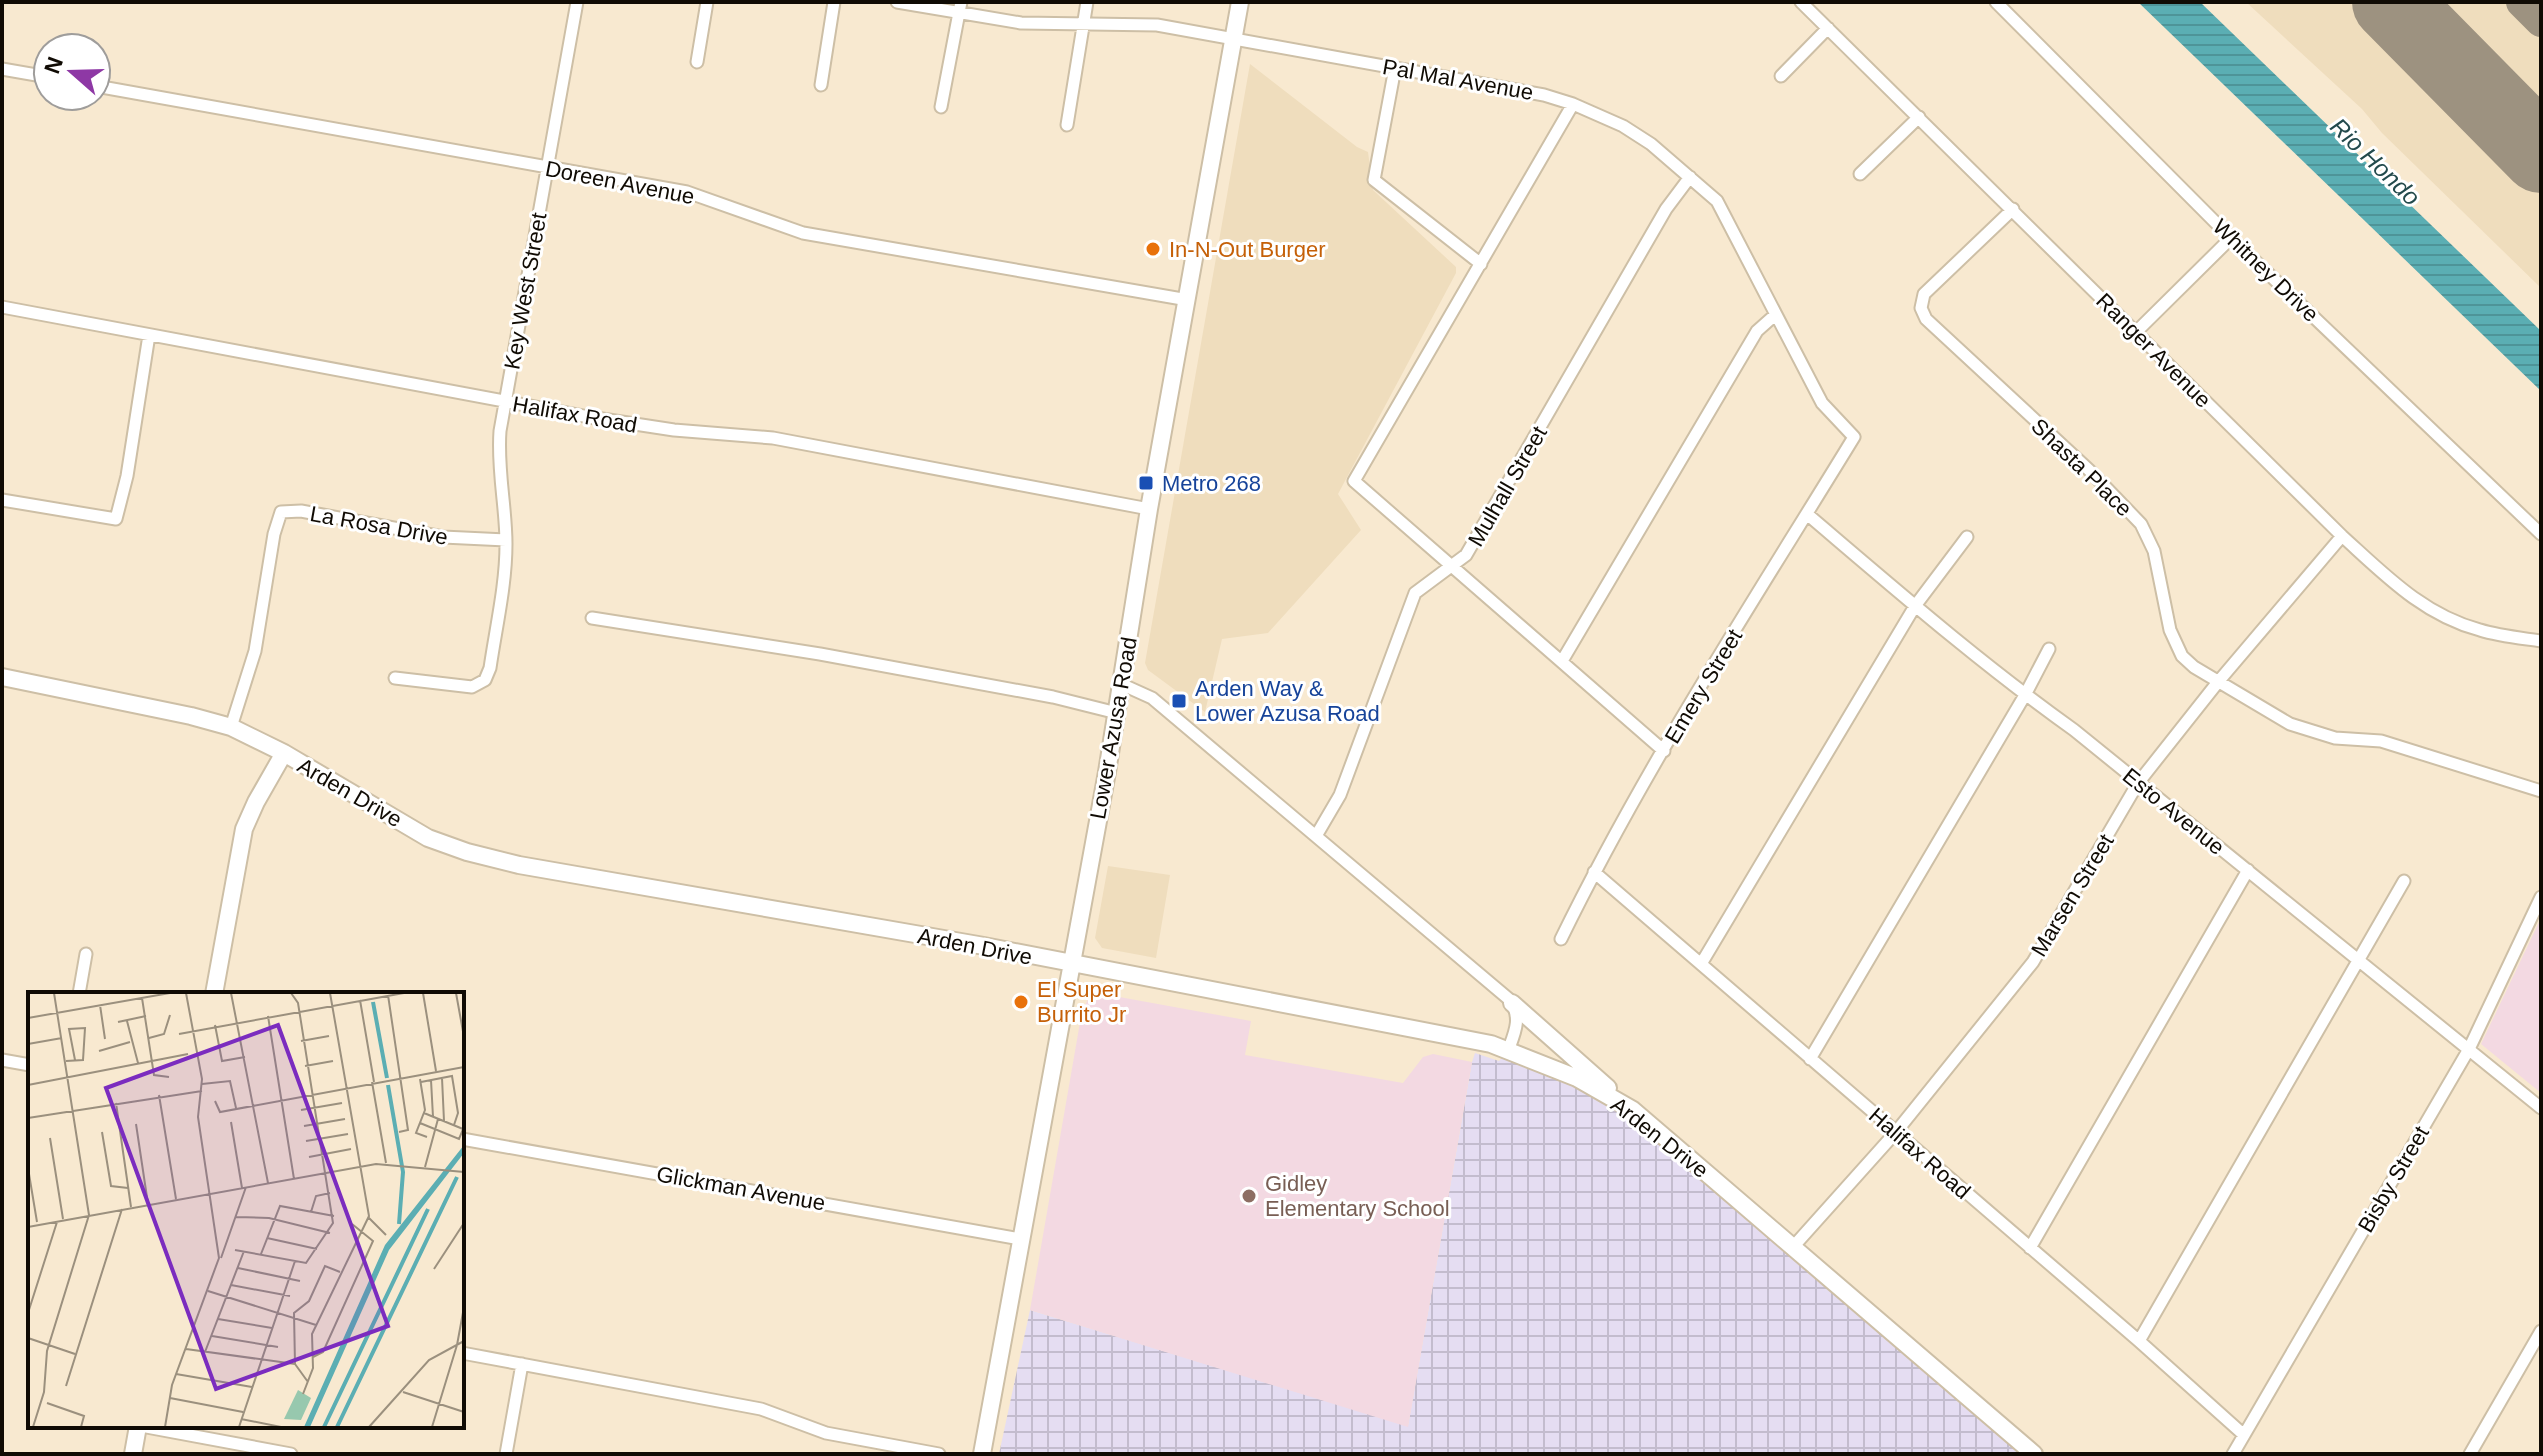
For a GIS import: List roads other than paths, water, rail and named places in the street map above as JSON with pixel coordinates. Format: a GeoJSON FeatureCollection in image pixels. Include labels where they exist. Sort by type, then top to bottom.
{"type":"FeatureCollection","features":[{"type":"Feature","properties":{"kind":"street","name":"Key West Street"},"geometry":{"type":"LineString","coordinates":[[395,678],[472,687],[485,680],[490,668],[504,579],[506,540],[498,458],[505,402],[577,2]]}},
{"type":"Feature","properties":{"kind":"street"},"geometry":{"type":"LineString","coordinates":[[697,62],[707,2]]}},
{"type":"Feature","properties":{"kind":"street"},"geometry":{"type":"LineString","coordinates":[[821,85],[834,2]]}},
{"type":"Feature","properties":{"kind":"street","name":"Pal Mal Avenue"},"geometry":{"type":"LineString","coordinates":[[897,2],[960,8],[1021,23],[1157,25],[1544,95],[1623,126],[1651,144],[1717,201],[1822,403],[1854,437]]}},
{"type":"Feature","properties":{"kind":"street"},"geometry":{"type":"LineString","coordinates":[[1067,125],[1087,2]]}},
{"type":"Feature","properties":{"kind":"street","name":"Lower Azusa Road"},"geometry":{"type":"LineString","coordinates":[[982,1454],[1117,713],[1149,509],[1240,2]]}},
{"type":"Feature","properties":{"kind":"street","name":"Ranger Avenue"},"geometry":{"type":"LineString","coordinates":[[1801,2],[2399,589],[2450,620],[2479,630],[2541,641]]}},
{"type":"Feature","properties":{"kind":"street","name":"Whitney Drive"},"geometry":{"type":"LineString","coordinates":[[1996,2],[2231,238],[2541,534]]}},
{"type":"Feature","properties":{"kind":"street"},"geometry":{"type":"LineString","coordinates":[[941,107],[960,8]]}},
{"type":"Feature","properties":{"kind":"street"},"geometry":{"type":"LineString","coordinates":[[1781,76],[1828,28]]}},
{"type":"Feature","properties":{"kind":"street"},"geometry":{"type":"LineString","coordinates":[[1395,68],[1374,180],[1481,264]]}},
{"type":"Feature","properties":{"kind":"street"},"geometry":{"type":"LineString","coordinates":[[2,69],[32,74]]}},
{"type":"Feature","properties":{"kind":"street","name":"Doreen Avenue"},"geometry":{"type":"LineString","coordinates":[[112,89],[687,192],[803,233],[1188,300]]}},
{"type":"Feature","properties":{"kind":"street"},"geometry":{"type":"LineString","coordinates":[[1573,104],[1354,481],[1664,751]]}},
{"type":"Feature","properties":{"kind":"street"},"geometry":{"type":"LineString","coordinates":[[1860,174],[1919,117]]}},
{"type":"Feature","properties":{"kind":"street","name":"Mulhall Street"},"geometry":{"type":"LineString","coordinates":[[1316,836],[1340,795],[1415,593],[1466,555],[1666,209],[1690,177]]}},
{"type":"Feature","properties":{"kind":"street","name":"Shasta Place"},"geometry":{"type":"LineString","coordinates":[[2013,209],[1924,294],[1921,308],[1926,319],[2089,470],[2141,524],[2154,551],[2170,630],[2182,656],[2218,682],[2290,724],[2335,738],[2381,741],[2541,791]]}},
{"type":"Feature","properties":{"kind":"street"},"geometry":{"type":"LineString","coordinates":[[2136,332],[2231,238]]}},
{"type":"Feature","properties":{"kind":"street","name":"Halifax Road"},"geometry":{"type":"LineString","coordinates":[[2,307],[637,426],[773,438],[1149,509]]}},
{"type":"Feature","properties":{"kind":"street"},"geometry":{"type":"LineString","coordinates":[[1562,661],[1757,331],[1775,315]]}},
{"type":"Feature","properties":{"kind":"street"},"geometry":{"type":"LineString","coordinates":[[2,500],[116,519],[127,476],[149,335]]}},
{"type":"Feature","properties":{"kind":"street","name":"Emery Street"},"geometry":{"type":"LineString","coordinates":[[1561,939],[1594,872],[1664,751],[1854,437]]}},
{"type":"Feature","properties":{"kind":"street","name":"La Rosa Drive"},"geometry":{"type":"LineString","coordinates":[[231,727],[255,651],[274,534],[281,512],[301,511],[443,537],[506,540]]}},
{"type":"Feature","properties":{"kind":"street","name":"Esto Avenue"},"geometry":{"type":"LineString","coordinates":[[1807,514],[1915,606],[2025,695],[2074,730],[2541,1108]]}},
{"type":"Feature","properties":{"kind":"street","name":"Marsen Street"},"geometry":{"type":"LineString","coordinates":[[1793,1247],[1896,1132],[2033,962],[2138,783],[2218,682],[2342,536]]}},
{"type":"Feature","properties":{"kind":"street"},"geometry":{"type":"LineString","coordinates":[[1701,964],[1915,606],[1967,537]]}},
{"type":"Feature","properties":{"kind":"street"},"geometry":{"type":"LineString","coordinates":[[592,618],[836,657],[1053,697],[1117,713]]}},
{"type":"Feature","properties":{"kind":"street"},"geometry":{"type":"LineString","coordinates":[[1810,1059],[2025,695],[2049,649]]}},
{"type":"Feature","properties":{"kind":"street","name":"Arden Drive"},"geometry":{"type":"LineString","coordinates":[[2,677],[231,727],[284,753],[428,838],[519,865],[984,946],[1476,1041],[1508,1051],[1577,1078],[1633,1110],[2034,1454]]}},
{"type":"Feature","properties":{"kind":"street"},"geometry":{"type":"LineString","coordinates":[[1121,684],[1152,698],[1512,1003],[1633,1110]]}},
{"type":"Feature","properties":{"kind":"street"},"geometry":{"type":"LineString","coordinates":[[214,992],[244,829],[284,753]]}},
{"type":"Feature","properties":{"kind":"street"},"geometry":{"type":"LineString","coordinates":[[2030,1248],[2248,870]]}},
{"type":"Feature","properties":{"kind":"street","name":"Halifax Road"},"geometry":{"type":"LineString","coordinates":[[1594,872],[2244,1435]]}},
{"type":"Feature","properties":{"kind":"street"},"geometry":{"type":"LineString","coordinates":[[2139,1341],[2404,881]]}},
{"type":"Feature","properties":{"kind":"street","name":"Bisby Street"},"geometry":{"type":"LineString","coordinates":[[2233,1454],[2469,1049],[2541,897]]}},
{"type":"Feature","properties":{"kind":"street"},"geometry":{"type":"LineString","coordinates":[[79,992],[86,954]]}},
{"type":"Feature","properties":{"kind":"street"},"geometry":{"type":"LineString","coordinates":[[1508,1051],[1518,1024],[1512,1003]]}},
{"type":"Feature","properties":{"kind":"street"},"geometry":{"type":"LineString","coordinates":[[2,1060],[28,1065]]}},
{"type":"Feature","properties":{"kind":"street","name":"Glickman Avenue"},"geometry":{"type":"LineString","coordinates":[[464,1139],[1020,1239]]}},
{"type":"Feature","properties":{"kind":"street"},"geometry":{"type":"LineString","coordinates":[[2470,1454],[2541,1331]]}},
{"type":"Feature","properties":{"kind":"street"},"geometry":{"type":"LineString","coordinates":[[464,1353],[761,1409],[826,1433],[939,1454]]}},
{"type":"Feature","properties":{"kind":"street"},"geometry":{"type":"LineString","coordinates":[[506,1454],[522,1364]]}},
{"type":"Feature","properties":{"kind":"street"},"geometry":{"type":"LineString","coordinates":[[133,1454],[140,1428]]}},
{"type":"Feature","properties":{"kind":"street"},"geometry":{"type":"LineString","coordinates":[[151,1428],[291,1454]]}},
{"type":"Feature","properties":{"kind":"water"},"geometry":{"type":"Polygon","coordinates":[[[2138,2],[2200,2],[2541,331],[2541,391],[2138,2]]]}},
{"type":"Feature","properties":{"kind":"place","name":"In-N-Out Burger"},"geometry":{"type":"Point","coordinates":[1153,249]}},
{"type":"Feature","properties":{"kind":"place","name":"Metro 268"},"geometry":{"type":"Point","coordinates":[1146,483]}},
{"type":"Feature","properties":{"kind":"place","name":"Arden Way & Lower Azusa Road"},"geometry":{"type":"Point","coordinates":[1179,701]}},
{"type":"Feature","properties":{"kind":"place","name":"El Super Burrito Jr"},"geometry":{"type":"Point","coordinates":[1021,1002]}},
{"type":"Feature","properties":{"kind":"place","name":"Gidley Elementary School"},"geometry":{"type":"Point","coordinates":[1249,1196]}},
{"type":"Feature","properties":{"kind":"water label","name":"Rio Hondo"},"geometry":{"type":"Point","coordinates":[2375,162]}}]}
